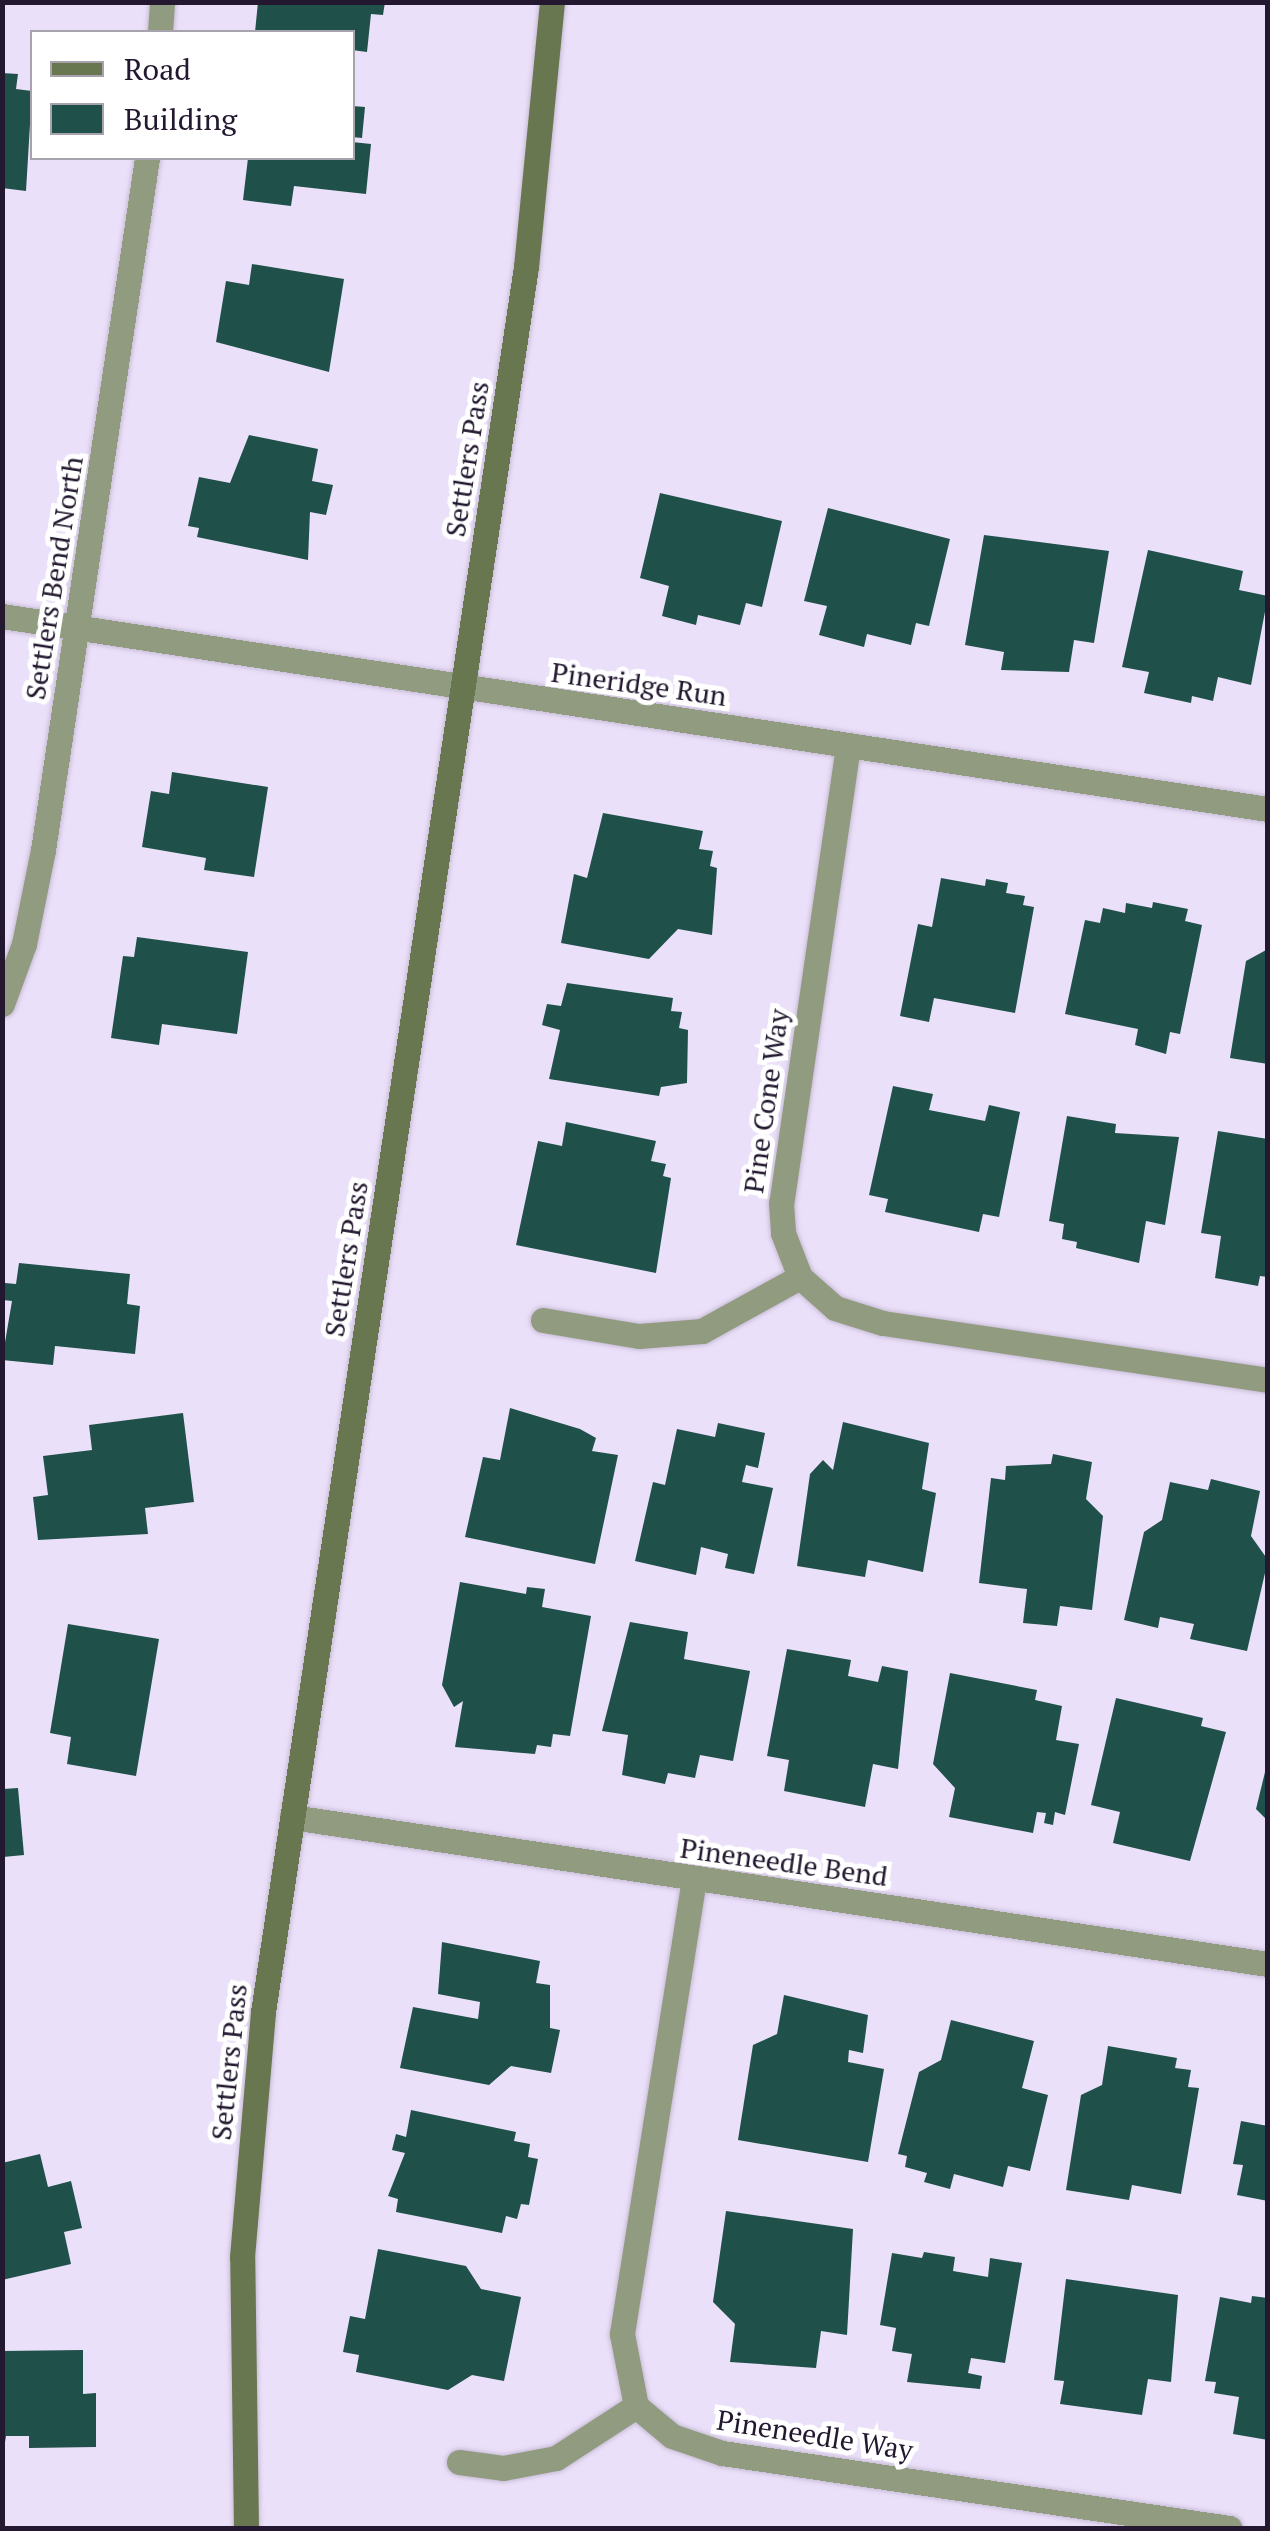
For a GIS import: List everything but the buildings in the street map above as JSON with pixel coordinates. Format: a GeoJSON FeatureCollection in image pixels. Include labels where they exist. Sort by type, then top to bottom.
{"type":"FeatureCollection","features":[{"type":"Feature","properties":{"kind":"street"},"geometry":{"type":"LineString","coordinates":[[160,30],[162,2]]}},
{"type":"Feature","properties":{"kind":"street","name":"Settlers Pass"},"geometry":{"type":"LineString","coordinates":[[246,2528],[240,2382],[246,2193],[292,1817],[526,267],[552,2]]}},
{"type":"Feature","properties":{"kind":"street","name":"Settlers Bend North"},"geometry":{"type":"LineString","coordinates":[[2,1004],[34,897],[147,160]]}},
{"type":"Feature","properties":{"kind":"street","name":"Pineridge Run"},"geometry":{"type":"LineString","coordinates":[[2,616],[1268,809]]}},
{"type":"Feature","properties":{"kind":"street","name":"Pine Cone Way"},"geometry":{"type":"LineString","coordinates":[[800,1278],[782,1232],[782,1203],[848,746]]}},
{"type":"Feature","properties":{"kind":"street"},"geometry":{"type":"LineString","coordinates":[[543,1320],[638,1336],[702,1331],[800,1278],[835,1308],[883,1323],[1268,1380]]}},
{"type":"Feature","properties":{"kind":"street","name":"Pineneedle Bend"},"geometry":{"type":"LineString","coordinates":[[292,1817],[1268,1964]]}},
{"type":"Feature","properties":{"kind":"street"},"geometry":{"type":"LineString","coordinates":[[459,2462],[503,2468],[556,2458],[636,2406],[622,2334],[694,1879]]}},
{"type":"Feature","properties":{"kind":"street","name":"Pineneedle Way"},"geometry":{"type":"LineString","coordinates":[[636,2406],[672,2436],[722,2453],[1229,2528]]}}]}
